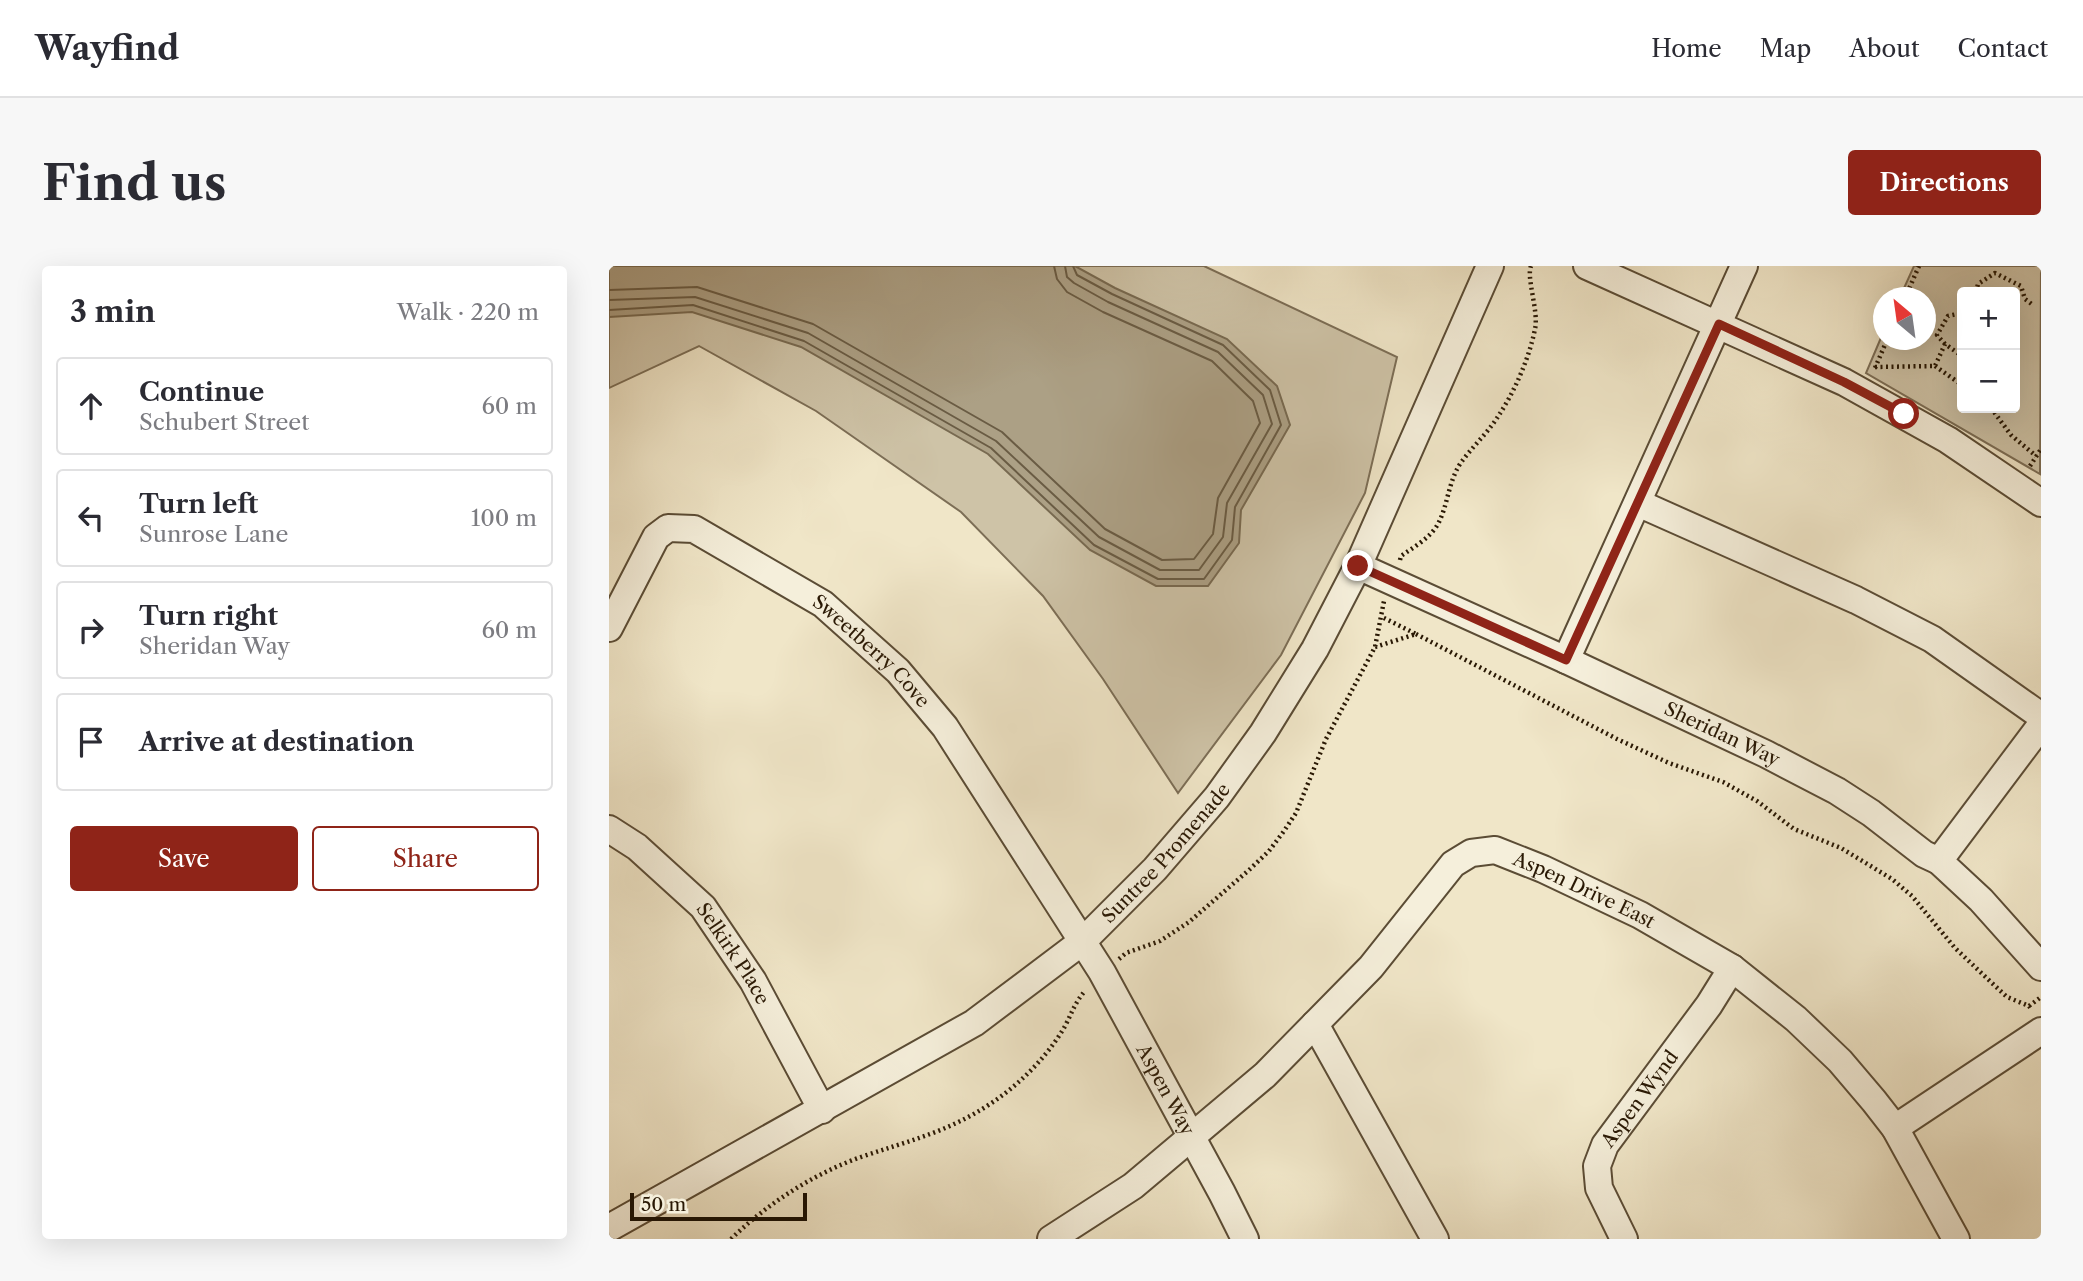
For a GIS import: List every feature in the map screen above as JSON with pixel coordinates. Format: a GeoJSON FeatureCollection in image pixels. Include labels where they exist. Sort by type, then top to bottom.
{"type":"FeatureCollection","features":[{"type":"Feature","properties":{"kind":"street","name":"Suntree Promenade"},"geometry":{"type":"LineString","coordinates":[[609,1228],[974,1023],[1083,941],[1155,869],[1225,787],[1263,733],[1315,649],[1358,566],[1490,266]]}},
{"type":"Feature","properties":{"kind":"street"},"geometry":{"type":"LineString","coordinates":[[1587,266],[1863,392],[1948,440],[2041,503]]}},
{"type":"Feature","properties":{"kind":"street"},"geometry":{"type":"LineString","coordinates":[[1566,660],[1744,266]]}},
{"type":"Feature","properties":{"kind":"street"},"geometry":{"type":"LineString","coordinates":[[1638,503],[1856,600],[1923,634],[2041,716]]}},
{"type":"Feature","properties":{"kind":"street","name":"Sweetberry Cove"},"geometry":{"type":"LineString","coordinates":[[609,628],[656,537],[667,528],[694,529],[823,604],[898,671],[945,727],[1083,941]]}},
{"type":"Feature","properties":{"kind":"street","name":"Sheridan Way"},"geometry":{"type":"LineString","coordinates":[[1358,566],[1566,660],[1837,790],[1924,854],[1939,861],[1981,900],[2041,967]]}},
{"type":"Feature","properties":{"kind":"street"},"geometry":{"type":"LineString","coordinates":[[1939,861],[2041,725]]}},
{"type":"Feature","properties":{"kind":"street","name":"Selkirk Place"},"geometry":{"type":"LineString","coordinates":[[609,829],[637,847],[703,907],[753,981],[822,1110]]}},
{"type":"Feature","properties":{"kind":"street","name":"Aspen Drive East"},"geometry":{"type":"LineString","coordinates":[[1054,1238],[1133,1186],[1265,1075],[1371,967],[1453,864],[1471,853],[1495,850],[1543,869],[1640,915],[1732,968],[1797,1019],[1840,1061],[1895,1128],[1955,1239]]}},
{"type":"Feature","properties":{"kind":"street","name":"Aspen Way"},"geometry":{"type":"LineString","coordinates":[[1083,941],[1245,1239]]}},
{"type":"Feature","properties":{"kind":"street","name":"Aspen Wynd"},"geometry":{"type":"LineString","coordinates":[[1624,1239],[1599,1188],[1597,1166],[1605,1145],[1709,1005],[1732,968]]}},
{"type":"Feature","properties":{"kind":"street"},"geometry":{"type":"LineString","coordinates":[[1315,1024],[1435,1239]]}},
{"type":"Feature","properties":{"kind":"street"},"geometry":{"type":"LineString","coordinates":[[1895,1128],[2041,1031]]}},
{"type":"Feature","properties":{"kind":"path"},"geometry":{"type":"LineString","coordinates":[[1910,287],[1919,266]]}},
{"type":"Feature","properties":{"kind":"path"},"geometry":{"type":"LineString","coordinates":[[1977,287],[1977,284],[1995,273],[2021,286],[2025,299],[2033,305]]}},
{"type":"Feature","properties":{"kind":"path"},"geometry":{"type":"LineString","coordinates":[[1957,314],[1948,316],[1937,335],[1957,352]]}},
{"type":"Feature","properties":{"kind":"path"},"geometry":{"type":"LineString","coordinates":[[1935,366],[1945,344]]}},
{"type":"Feature","properties":{"kind":"path"},"geometry":{"type":"LineString","coordinates":[[1863,392],[1883,350]]}},
{"type":"Feature","properties":{"kind":"path"},"geometry":{"type":"LineString","coordinates":[[1875,367],[1935,366],[1957,381]]}},
{"type":"Feature","properties":{"kind":"path"},"geometry":{"type":"LineString","coordinates":[[1995,413],[2011,435],[2036,456]]}},
{"type":"Feature","properties":{"kind":"path"},"geometry":{"type":"LineString","coordinates":[[1382,617],[1617,738],[1669,763],[1723,782],[1757,801],[1794,829],[1841,848],[1892,879],[1912,896],[1955,948],[2007,997],[2029,1006],[2041,997]]}},
{"type":"Feature","properties":{"kind":"path"},"geometry":{"type":"LineString","coordinates":[[1374,647],[1416,634]]}},
{"type":"Feature","properties":{"kind":"shaded area"},"geometry":{"type":"Polygon","coordinates":[[[609,266],[1204,266],[1397,357],[1365,493],[1281,655],[1178,793],[1103,679],[1043,596],[961,512],[816,411],[699,346],[609,388],[609,266]]]}},
{"type":"Feature","properties":{"kind":"shaded area"},"geometry":{"type":"Polygon","coordinates":[[[1914,266],[2041,266],[2040,474],[1866,373],[1876,350],[1936,350],[1936,287],[1905,287],[1914,266]]]}},
{"type":"Feature","properties":{"kind":"water"},"geometry":{"type":"Polygon","coordinates":[[[609,266],[1075,266],[1115,288],[1227,339],[1277,386],[1290,425],[1241,510],[1239,543],[1208,586],[1156,586],[1090,550],[988,454],[801,347],[692,312],[609,317],[609,266]]]}},
{"type":"Feature","properties":{"kind":"route"},"geometry":{"type":"LineString","coordinates":[[1358,566],[1566,660],[1719,324],[1844,382],[1904,414]]}}]}
